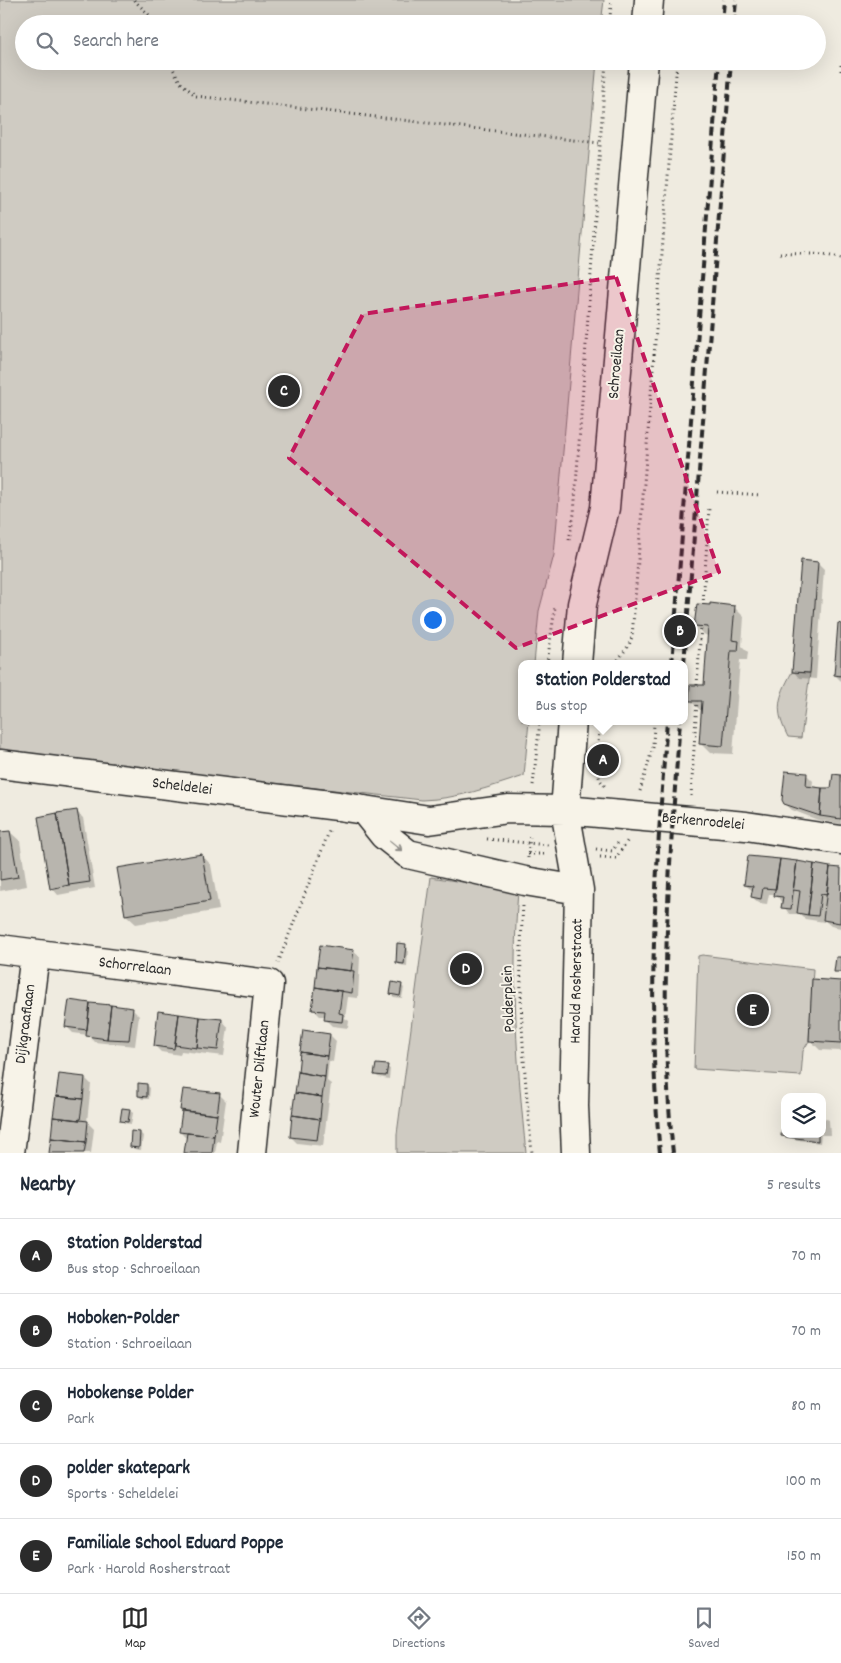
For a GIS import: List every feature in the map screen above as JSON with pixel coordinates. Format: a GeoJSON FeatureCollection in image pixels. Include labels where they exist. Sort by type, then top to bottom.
{"type":"FeatureCollection","features":[{"type":"Feature","properties":{"kind":"street"},"geometry":{"type":"LineString","coordinates":[[648,15],[649,0]]}},
{"type":"Feature","properties":{"kind":"street","name":"Schroeilaan"},"geometry":{"type":"LineString","coordinates":[[577,660],[582,604],[605,508],[643,70]]}},
{"type":"Feature","properties":{"kind":"street"},"geometry":{"type":"LineString","coordinates":[[565,810],[572,725]]}},
{"type":"Feature","properties":{"kind":"street","name":"Scheldelei"},"geometry":{"type":"LineString","coordinates":[[0,764],[351,808],[429,820],[508,809],[565,810]]}},
{"type":"Feature","properties":{"kind":"street"},"geometry":{"type":"LineString","coordinates":[[351,808],[408,854],[525,881],[579,890]]}},
{"type":"Feature","properties":{"kind":"street","name":"Berkenrodelei"},"geometry":{"type":"LineString","coordinates":[[565,810],[746,826],[841,840]]}},
{"type":"Feature","properties":{"kind":"street","name":"Harold Rosherstraat"},"geometry":{"type":"LineString","coordinates":[[565,810],[579,890],[575,1048],[576,1153]]}},
{"type":"Feature","properties":{"kind":"street","name":"Schorrelaan"},"geometry":{"type":"LineString","coordinates":[[0,949],[269,984]]}},
{"type":"Feature","properties":{"kind":"street","name":"Dijkgraaflaan"},"geometry":{"type":"LineString","coordinates":[[10,1153],[35,954]]}},
{"type":"Feature","properties":{"kind":"street","name":"Wouter Dilftlaan"},"geometry":{"type":"LineString","coordinates":[[252,1153],[269,984]]}},
{"type":"Feature","properties":{"kind":"path"},"geometry":{"type":"LineString","coordinates":[[134,0],[149,15]]}},
{"type":"Feature","properties":{"kind":"path"},"geometry":{"type":"LineString","coordinates":[[611,15],[612,0]]}},
{"type":"Feature","properties":{"kind":"path"},"geometry":{"type":"LineString","coordinates":[[841,65],[841,73]]}},
{"type":"Feature","properties":{"kind":"path"},"geometry":{"type":"LineString","coordinates":[[174,70],[180,82],[196,96],[599,143]]}},
{"type":"Feature","properties":{"kind":"path"},"geometry":{"type":"LineString","coordinates":[[569,542],[574,514],[605,70]]}},
{"type":"Feature","properties":{"kind":"path"},"geometry":{"type":"LineString","coordinates":[[618,660],[629,645],[632,637],[676,70]]}},
{"type":"Feature","properties":{"kind":"path"},"geometry":{"type":"LineString","coordinates":[[780,253],[812,256],[829,254],[841,258]]}},
{"type":"Feature","properties":{"kind":"path"},"geometry":{"type":"LineString","coordinates":[[718,492],[761,495]]}},
{"type":"Feature","properties":{"kind":"path"},"geometry":{"type":"LineString","coordinates":[[703,605],[709,508]]}},
{"type":"Feature","properties":{"kind":"path"},"geometry":{"type":"LineString","coordinates":[[548,660],[556,600]]}},
{"type":"Feature","properties":{"kind":"path"},"geometry":{"type":"LineString","coordinates":[[697,685],[701,627]]}},
{"type":"Feature","properties":{"kind":"path"},"geometry":{"type":"LineString","coordinates":[[690,797],[697,701]]}},
{"type":"Feature","properties":{"kind":"path"},"geometry":{"type":"LineString","coordinates":[[596,766],[600,725]]}},
{"type":"Feature","properties":{"kind":"path"},"geometry":{"type":"LineString","coordinates":[[640,792],[653,747],[654,725]]}},
{"type":"Feature","properties":{"kind":"path"},"geometry":{"type":"LineString","coordinates":[[269,984],[351,808]]}},
{"type":"Feature","properties":{"kind":"path","name":"Polderplein"},"geometry":{"type":"LineString","coordinates":[[529,844],[520,946],[527,1099],[532,1153]]}},
{"type":"Feature","properties":{"kind":"path"},"geometry":{"type":"LineString","coordinates":[[528,854],[547,854]]}},
{"type":"Feature","properties":{"kind":"highlighted area"},"geometry":{"type":"Polygon","coordinates":[[[616,277],[719,572],[516,648],[289,458],[363,314],[616,277]]]}},
{"type":"Feature","properties":{"kind":"shaded area"},"geometry":{"type":"Polygon","coordinates":[[[0,0],[604,0],[602,15],[15,15],[15,70],[596,70],[554,555],[539,611],[534,660],[518,660],[518,725],[529,725],[524,776],[461,795],[422,800],[0,752],[0,0]]]}},
{"type":"Feature","properties":{"kind":"shaded area"},"geometry":{"type":"Polygon","coordinates":[[[792,672],[810,673],[801,738],[788,737],[779,711],[781,697],[792,672]]]}},
{"type":"Feature","properties":{"kind":"shaded area"},"geometry":{"type":"Polygon","coordinates":[[[431,877],[518,891],[515,990],[520,1088],[526,1153],[397,1153],[397,1134],[431,877]]]}},
{"type":"Feature","properties":{"kind":"shaded area"},"geometry":{"type":"Polygon","coordinates":[[[698,956],[813,969],[809,1041],[803,1051],[801,1076],[694,1069],[698,956]]]}},
{"type":"Feature","properties":{"kind":"building"},"geometry":{"type":"Polygon","coordinates":[[[801,560],[818,562],[810,673],[792,672],[801,560]]]}},
{"type":"Feature","properties":{"kind":"building"},"geometry":{"type":"Polygon","coordinates":[[[710,603],[735,606],[732,640],[739,641],[738,651],[731,651],[723,746],[699,744],[702,701],[689,701],[690,685],[704,685],[708,627],[694,626],[697,604],[710,605],[710,603]]]}},
{"type":"Feature","properties":{"kind":"building"},"geometry":{"type":"Polygon","coordinates":[[[838,623],[841,624],[841,676],[834,675],[838,623]]]}},
{"type":"Feature","properties":{"kind":"building"},"geometry":{"type":"Polygon","coordinates":[[[785,771],[807,773],[806,786],[822,788],[820,816],[784,804],[782,800],[785,771]]]}},
{"type":"Feature","properties":{"kind":"building"},"geometry":{"type":"Polygon","coordinates":[[[833,774],[841,775],[841,819],[820,816],[822,788],[831,788],[833,774]]]}},
{"type":"Feature","properties":{"kind":"building"},"geometry":{"type":"Polygon","coordinates":[[[77,810],[90,882],[69,885],[57,813],[77,810]]]}},
{"type":"Feature","properties":{"kind":"building"},"geometry":{"type":"Polygon","coordinates":[[[57,813],[69,885],[50,889],[38,817],[57,813]]]}},
{"type":"Feature","properties":{"kind":"building"},"geometry":{"type":"Polygon","coordinates":[[[10,831],[18,877],[0,880],[0,832],[10,831]]]}},
{"type":"Feature","properties":{"kind":"building"},"geometry":{"type":"Polygon","coordinates":[[[202,854],[210,901],[125,915],[117,868],[202,854]]]}},
{"type":"Feature","properties":{"kind":"building"},"geometry":{"type":"Polygon","coordinates":[[[748,856],[780,859],[776,889],[763,888],[761,899],[751,897],[753,886],[744,885],[748,856]]]}},
{"type":"Feature","properties":{"kind":"building"},"geometry":{"type":"Polygon","coordinates":[[[780,859],[797,861],[791,909],[781,908],[783,897],[774,896],[780,859]]]}},
{"type":"Feature","properties":{"kind":"building"},"geometry":{"type":"Polygon","coordinates":[[[797,861],[814,864],[808,915],[797,913],[800,891],[793,890],[797,861]]]}},
{"type":"Feature","properties":{"kind":"building"},"geometry":{"type":"Polygon","coordinates":[[[814,864],[830,867],[827,895],[821,894],[818,916],[808,915],[814,864]]]}},
{"type":"Feature","properties":{"kind":"building"},"geometry":{"type":"Polygon","coordinates":[[[830,867],[841,868],[840,923],[823,920],[830,867]]]}},
{"type":"Feature","properties":{"kind":"building"},"geometry":{"type":"Polygon","coordinates":[[[397,943],[406,944],[404,964],[396,963],[397,943]]]}},
{"type":"Feature","properties":{"kind":"building"},"geometry":{"type":"Polygon","coordinates":[[[320,945],[354,950],[351,971],[317,967],[320,945]]]}},
{"type":"Feature","properties":{"kind":"building"},"geometry":{"type":"Polygon","coordinates":[[[836,957],[841,957],[841,972],[834,972],[836,957]]]}},
{"type":"Feature","properties":{"kind":"building"},"geometry":{"type":"Polygon","coordinates":[[[317,967],[354,971],[352,993],[315,987],[317,967]]]}},
{"type":"Feature","properties":{"kind":"building"},"geometry":{"type":"Polygon","coordinates":[[[812,979],[841,981],[841,1043],[809,1041],[812,979]]]}},
{"type":"Feature","properties":{"kind":"building"},"geometry":{"type":"Polygon","coordinates":[[[392,982],[402,984],[400,996],[390,994],[392,982]]]}},
{"type":"Feature","properties":{"kind":"building"},"geometry":{"type":"Polygon","coordinates":[[[315,987],[342,991],[339,1013],[343,1014],[342,1022],[324,1020],[325,1011],[312,1010],[315,987]]]}},
{"type":"Feature","properties":{"kind":"building"},"geometry":{"type":"Polygon","coordinates":[[[69,1000],[90,1003],[87,1030],[65,1027],[69,1000]]]}},
{"type":"Feature","properties":{"kind":"building"},"geometry":{"type":"Polygon","coordinates":[[[90,1003],[111,1005],[107,1039],[86,1036],[90,1003]]]}},
{"type":"Feature","properties":{"kind":"building"},"geometry":{"type":"Polygon","coordinates":[[[111,1005],[133,1008],[129,1040],[107,1039],[111,1005]]]}},
{"type":"Feature","properties":{"kind":"building"},"geometry":{"type":"Polygon","coordinates":[[[158,1011],[179,1014],[174,1049],[154,1046],[158,1011]]]}},
{"type":"Feature","properties":{"kind":"building"},"geometry":{"type":"Polygon","coordinates":[[[179,1014],[200,1017],[197,1048],[175,1045],[179,1014]]]}},
{"type":"Feature","properties":{"kind":"building"},"geometry":{"type":"Polygon","coordinates":[[[200,1017],[222,1019],[218,1050],[197,1048],[200,1017]]]}},
{"type":"Feature","properties":{"kind":"building"},"geometry":{"type":"Polygon","coordinates":[[[303,1030],[330,1034],[327,1056],[300,1052],[303,1030]]]}},
{"type":"Feature","properties":{"kind":"building"},"geometry":{"type":"Polygon","coordinates":[[[300,1052],[327,1056],[325,1077],[298,1072],[300,1052]]]}},
{"type":"Feature","properties":{"kind":"building"},"geometry":{"type":"Polygon","coordinates":[[[376,1064],[388,1065],[386,1076],[374,1075],[376,1064]]]}},
{"type":"Feature","properties":{"kind":"building"},"geometry":{"type":"Polygon","coordinates":[[[298,1072],[325,1077],[322,1097],[295,1093],[298,1072]]]}},
{"type":"Feature","properties":{"kind":"building"},"geometry":{"type":"Polygon","coordinates":[[[59,1074],[85,1077],[83,1099],[56,1096],[59,1074]]]}},
{"type":"Feature","properties":{"kind":"building"},"geometry":{"type":"Polygon","coordinates":[[[138,1083],[147,1084],[147,1097],[138,1096],[138,1083]]]}},
{"type":"Feature","properties":{"kind":"building"},"geometry":{"type":"Polygon","coordinates":[[[183,1089],[220,1093],[217,1115],[180,1110],[183,1089]]]}},
{"type":"Feature","properties":{"kind":"building"},"geometry":{"type":"Polygon","coordinates":[[[295,1093],[322,1097],[320,1119],[292,1115],[295,1093]]]}},
{"type":"Feature","properties":{"kind":"building"},"geometry":{"type":"Polygon","coordinates":[[[56,1096],[83,1099],[80,1120],[53,1117],[56,1096]]]}},
{"type":"Feature","properties":{"kind":"building"},"geometry":{"type":"Polygon","coordinates":[[[122,1108],[130,1109],[128,1122],[120,1121],[122,1108]]]}},
{"type":"Feature","properties":{"kind":"building"},"geometry":{"type":"Polygon","coordinates":[[[182,1111],[217,1115],[214,1136],[179,1132],[182,1111]]]}},
{"type":"Feature","properties":{"kind":"building"},"geometry":{"type":"Polygon","coordinates":[[[292,1115],[320,1119],[317,1140],[290,1137],[292,1115]]]}},
{"type":"Feature","properties":{"kind":"building"},"geometry":{"type":"Polygon","coordinates":[[[53,1117],[88,1121],[86,1142],[51,1138],[53,1117]]]}},
{"type":"Feature","properties":{"kind":"building"},"geometry":{"type":"Polygon","coordinates":[[[131,1131],[140,1132],[139,1148],[130,1147],[131,1131]]]}},
{"type":"Feature","properties":{"kind":"building"},"geometry":{"type":"Polygon","coordinates":[[[187,1133],[214,1136],[212,1153],[184,1153],[187,1133]]]}},
{"type":"Feature","properties":{"kind":"building"},"geometry":{"type":"Polygon","coordinates":[[[51,1138],[86,1142],[84,1153],[49,1153],[51,1138]]]}},
{"type":"Feature","properties":{"kind":"building"},"geometry":{"type":"Polygon","coordinates":[[[796,1138],[818,1138],[818,1141],[796,1138]]]}},
{"type":"Feature","properties":{"kind":"railway"},"geometry":{"type":"LineString","coordinates":[[723,15],[724,0]]}},
{"type":"Feature","properties":{"kind":"railway"},"geometry":{"type":"LineString","coordinates":[[735,15],[736,0]]}},
{"type":"Feature","properties":{"kind":"railway"},"geometry":{"type":"LineString","coordinates":[[672,660],[718,70]]}},
{"type":"Feature","properties":{"kind":"railway"},"geometry":{"type":"LineString","coordinates":[[684,660],[730,70]]}},
{"type":"Feature","properties":{"kind":"railway"},"geometry":{"type":"LineString","coordinates":[[660,1153],[656,1099],[653,991],[656,883],[667,725]]}},
{"type":"Feature","properties":{"kind":"railway"},"geometry":{"type":"LineString","coordinates":[[673,1153],[666,1045],[666,991],[669,883],[680,725]]}},
{"type":"Feature","properties":{"kind":"place","name":"Hobokense Polder"},"geometry":{"type":"Point","coordinates":[284,391]}},
{"type":"Feature","properties":{"kind":"place","name":"Hoboken-Polder"},"geometry":{"type":"Point","coordinates":[680,631]}},
{"type":"Feature","properties":{"kind":"place","name":"Station Polderstad"},"geometry":{"type":"Point","coordinates":[603,760]}},
{"type":"Feature","properties":{"kind":"place","name":"polder skatepark"},"geometry":{"type":"Point","coordinates":[466,969]}},
{"type":"Feature","properties":{"kind":"place","name":"Familiale School Eduard Poppe"},"geometry":{"type":"Point","coordinates":[753,1010]}}]}
